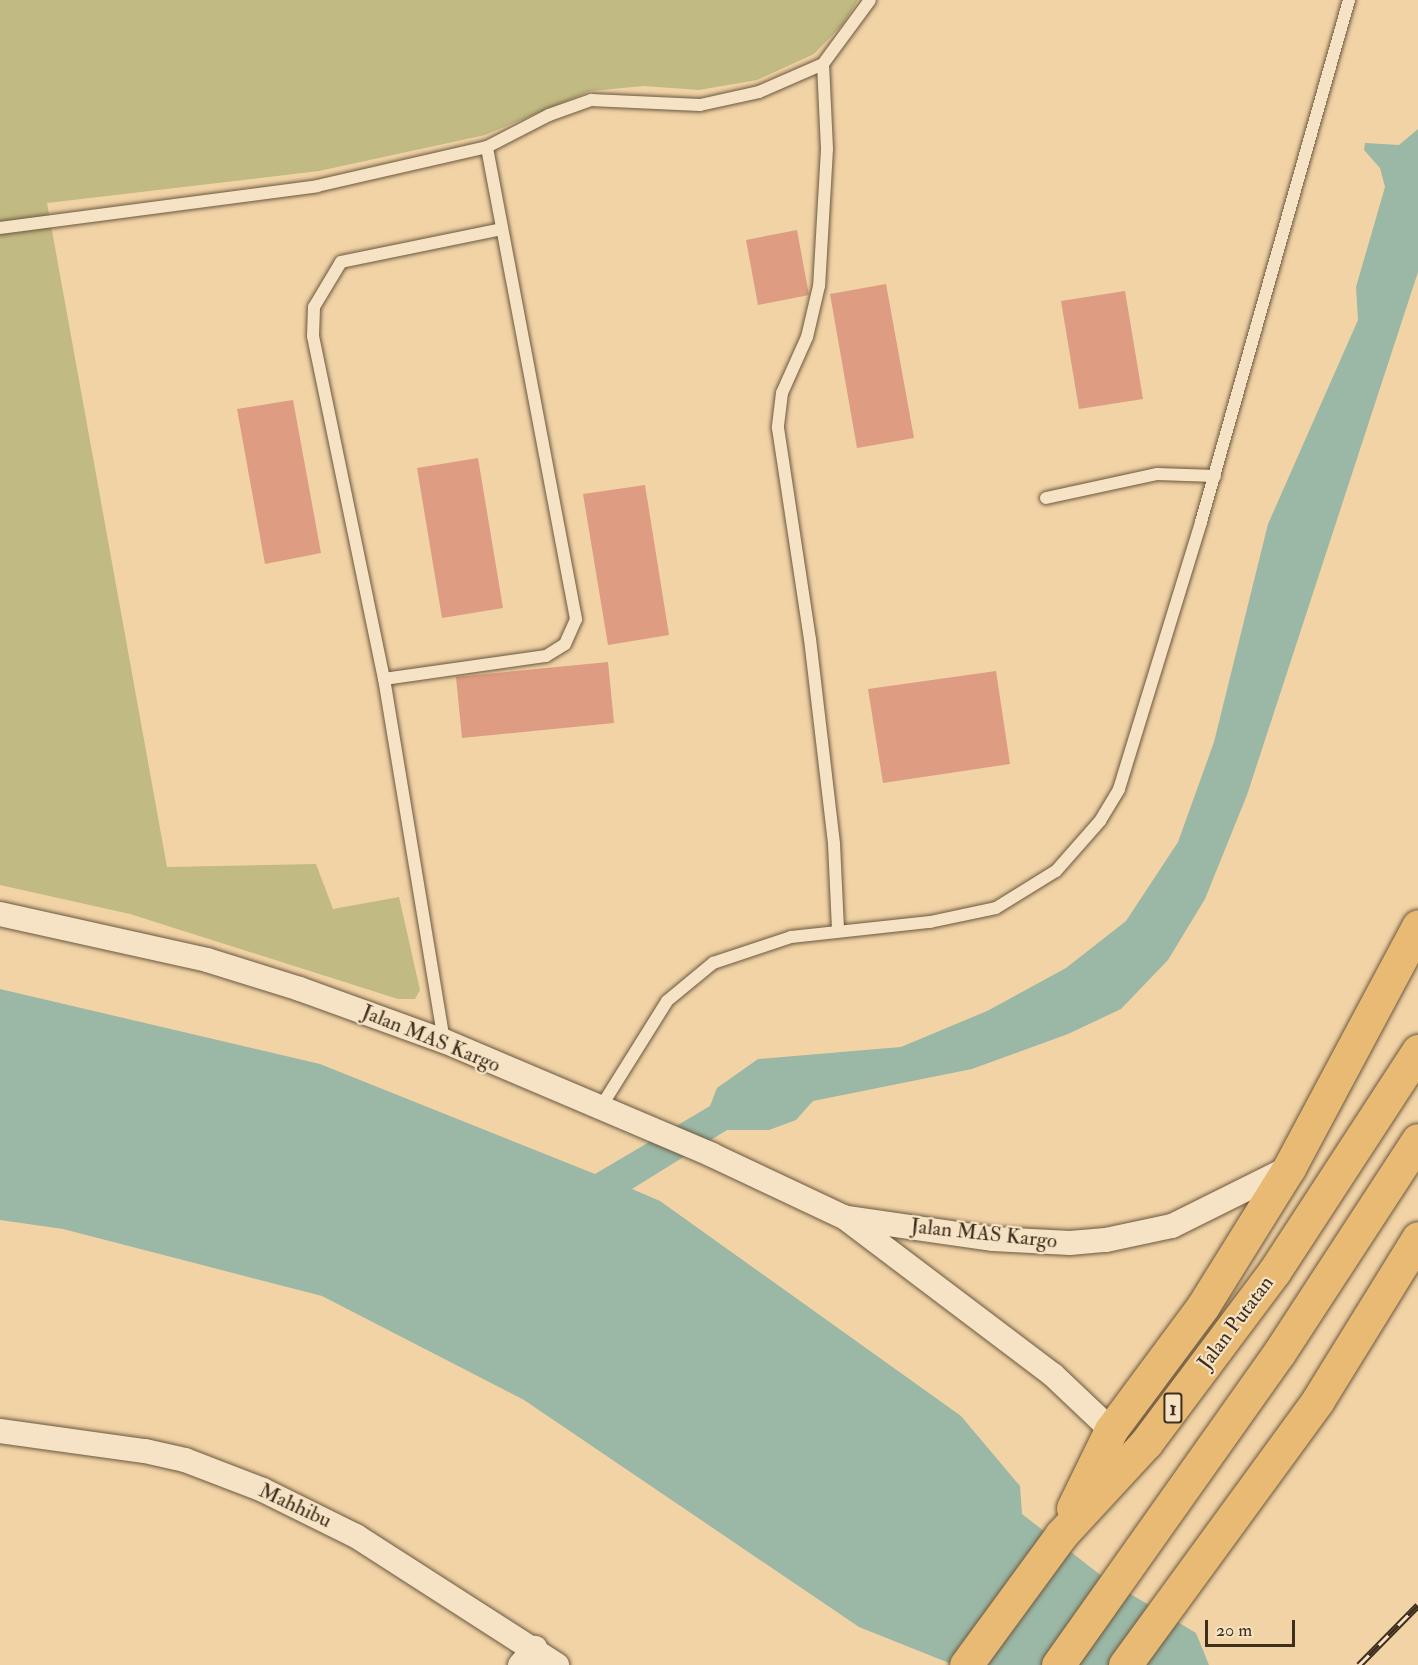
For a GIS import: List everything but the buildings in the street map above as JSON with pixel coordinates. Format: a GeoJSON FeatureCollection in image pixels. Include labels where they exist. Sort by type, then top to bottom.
{"type":"FeatureCollection","features":[{"type":"Feature","properties":{"kind":"highway"},"geometry":{"type":"LineString","coordinates":[[1062,1535],[1111,1430],[1203,1306],[1289,1168],[1418,926]]}},
{"type":"Feature","properties":{"kind":"highway","name":"Jalan Putatan"},"geometry":{"type":"LineString","coordinates":[[966,1665],[1062,1535],[1146,1443],[1274,1272],[1418,1051]]}},
{"type":"Feature","properties":{"kind":"highway"},"geometry":{"type":"LineString","coordinates":[[1058,1665],[1143,1550],[1316,1297],[1418,1140]]}},
{"type":"Feature","properties":{"kind":"highway"},"geometry":{"type":"LineString","coordinates":[[1125,1665],[1183,1590],[1318,1401],[1418,1238]]}},
{"type":"Feature","properties":{"kind":"street","name":"Jalan MAS Kargo"},"geometry":{"type":"LineString","coordinates":[[0,914],[207,960],[444,1041],[599,1111],[654,1129],[712,1155],[844,1217],[1053,1375],[1111,1430]]}},
{"type":"Feature","properties":{"kind":"street","name":"Jalan MAS Kargo"},"geometry":{"type":"LineString","coordinates":[[844,1217],[993,1239],[1071,1243],[1106,1240],[1172,1226],[1289,1168]]}},
{"type":"Feature","properties":{"kind":"street","name":"Mahhibu"},"geometry":{"type":"LineString","coordinates":[[0,1431],[145,1451],[186,1460],[263,1490],[356,1536],[527,1657],[557,1665]]}},
{"type":"Feature","properties":{"kind":"lane"},"geometry":{"type":"LineString","coordinates":[[0,228],[317,186],[487,147],[549,115],[591,100],[700,105],[759,92],[823,64],[870,0]]}},
{"type":"Feature","properties":{"kind":"lane"},"geometry":{"type":"LineString","coordinates":[[599,1111],[650,1025],[687,980],[744,950],[838,929],[930,922],[996,908],[1056,871],[1080,848],[1119,789],[1215,476],[1349,0]]}},
{"type":"Feature","properties":{"kind":"lane"},"geometry":{"type":"LineString","coordinates":[[823,64],[827,149],[819,286],[807,337],[782,393],[778,428],[810,639],[834,844],[838,929]]}},
{"type":"Feature","properties":{"kind":"lane"},"geometry":{"type":"LineString","coordinates":[[384,679],[546,656],[565,644],[576,619],[487,147]]}},
{"type":"Feature","properties":{"kind":"lane"},"geometry":{"type":"LineString","coordinates":[[444,1041],[384,679],[313,336],[314,307],[341,262],[502,229]]}},
{"type":"Feature","properties":{"kind":"lane"},"geometry":{"type":"LineString","coordinates":[[1046,498],[1157,474],[1215,476]]}},
{"type":"Feature","properties":{"kind":"shaded area"},"geometry":{"type":"Polygon","coordinates":[[[0,0],[858,0],[843,24],[814,54],[757,80],[699,90],[644,86],[590,91],[485,135],[319,171],[47,203],[167,867],[316,864],[333,909],[399,897],[420,990],[415,999],[398,999],[130,914],[0,885],[0,0]]]}},
{"type":"Feature","properties":{"kind":"shaded area"},"geometry":{"type":"Polygon","coordinates":[[[1418,129],[1418,272],[1247,795],[1205,899],[1168,960],[1121,1009],[1068,1034],[972,1069],[813,1101],[796,1120],[769,1130],[727,1130],[632,1189],[660,1201],[961,1416],[1020,1486],[1022,1514],[1107,1580],[1196,1633],[1209,1665],[954,1665],[859,1627],[524,1400],[322,1296],[63,1229],[0,1220],[0,989],[320,1064],[595,1174],[710,1106],[717,1088],[758,1059],[901,1047],[987,1011],[1066,968],[1126,921],[1178,842],[1214,742],[1268,524],[1358,320],[1356,287],[1385,187],[1380,168],[1364,150],[1365,143],[1399,145],[1418,129]]]}},
{"type":"Feature","properties":{"kind":"railway"},"geometry":{"type":"LineString","coordinates":[[1359,1665],[1418,1605]]}}]}
